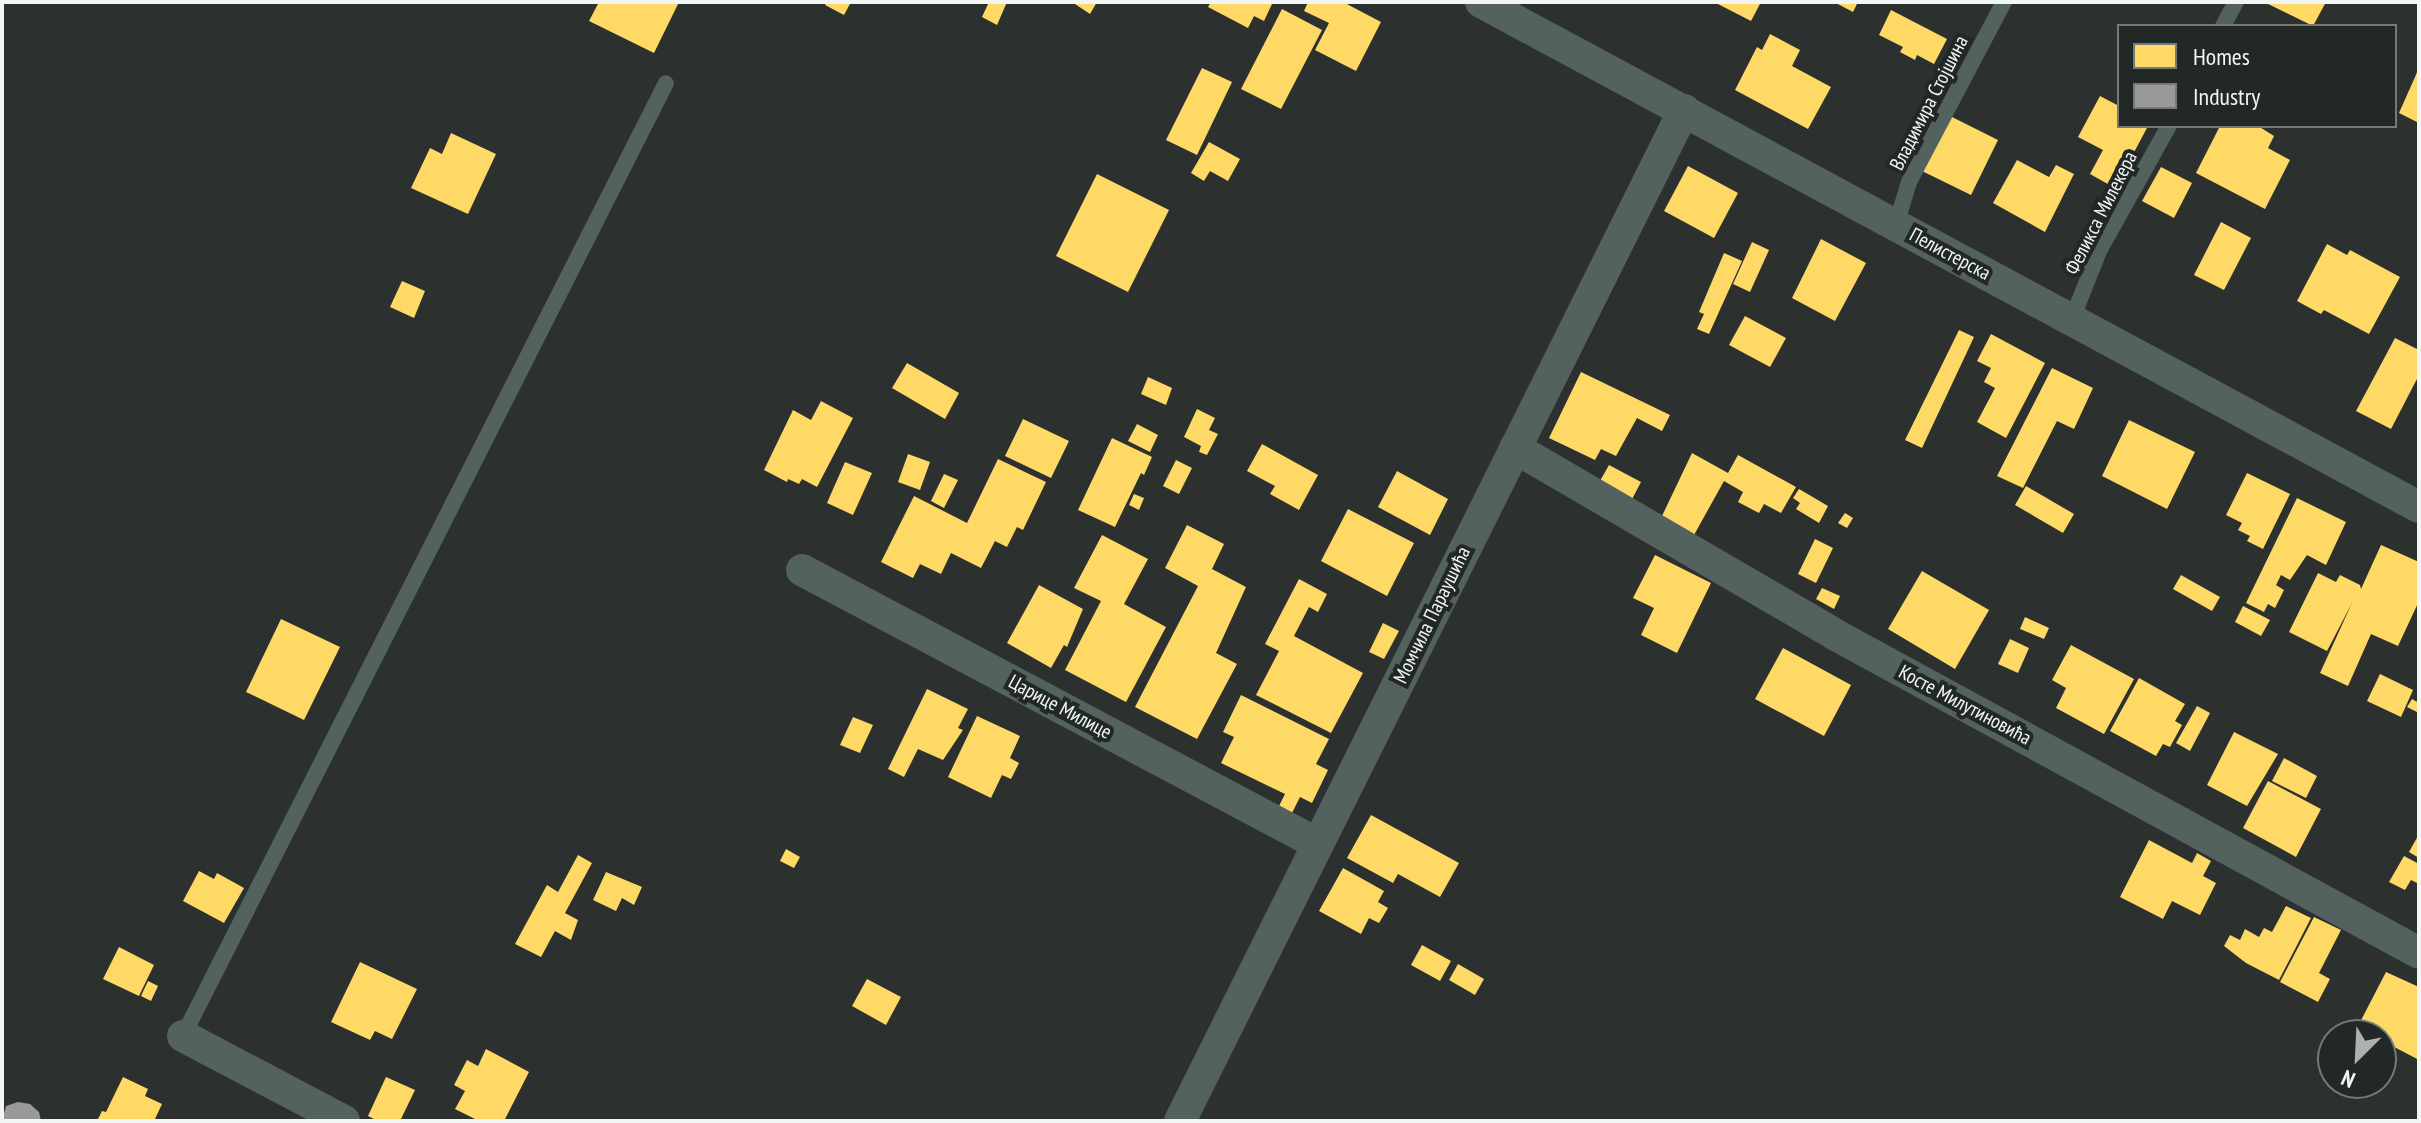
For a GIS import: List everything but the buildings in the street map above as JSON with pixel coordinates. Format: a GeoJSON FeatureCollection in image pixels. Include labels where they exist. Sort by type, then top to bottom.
{"type":"FeatureCollection","features":[{"type":"Feature","properties":{"kind":"street","name":"Пелистерска"},"geometry":{"type":"LineString","coordinates":[[1481,2],[2419,507]]}},
{"type":"Feature","properties":{"kind":"street","name":"Момчила Параушића"},"geometry":{"type":"LineString","coordinates":[[1180,1121],[1684,110]]}},
{"type":"Feature","properties":{"kind":"street","name":"Косте Милутиновића"},"geometry":{"type":"LineString","coordinates":[[1515,448],[1834,634],[2419,953]]}},
{"type":"Feature","properties":{"kind":"street","name":"Царице Милице"},"geometry":{"type":"LineString","coordinates":[[802,570],[1318,844]]}},
{"type":"Feature","properties":{"kind":"street"},"geometry":{"type":"LineString","coordinates":[[183,1036],[344,1121]]}},
{"type":"Feature","properties":{"kind":"lane","name":"Владимира Стојшина"},"geometry":{"type":"LineString","coordinates":[[1896,225],[1909,182],[2004,2]]}},
{"type":"Feature","properties":{"kind":"lane"},"geometry":{"type":"LineString","coordinates":[[2224,24],[2236,2]]}},
{"type":"Feature","properties":{"kind":"lane"},"geometry":{"type":"LineString","coordinates":[[183,1036],[666,83]]}},
{"type":"Feature","properties":{"kind":"lane","name":"Феликса Милекера"},"geometry":{"type":"LineString","coordinates":[[2072,319],[2099,251],[2168,128]]}}]}
